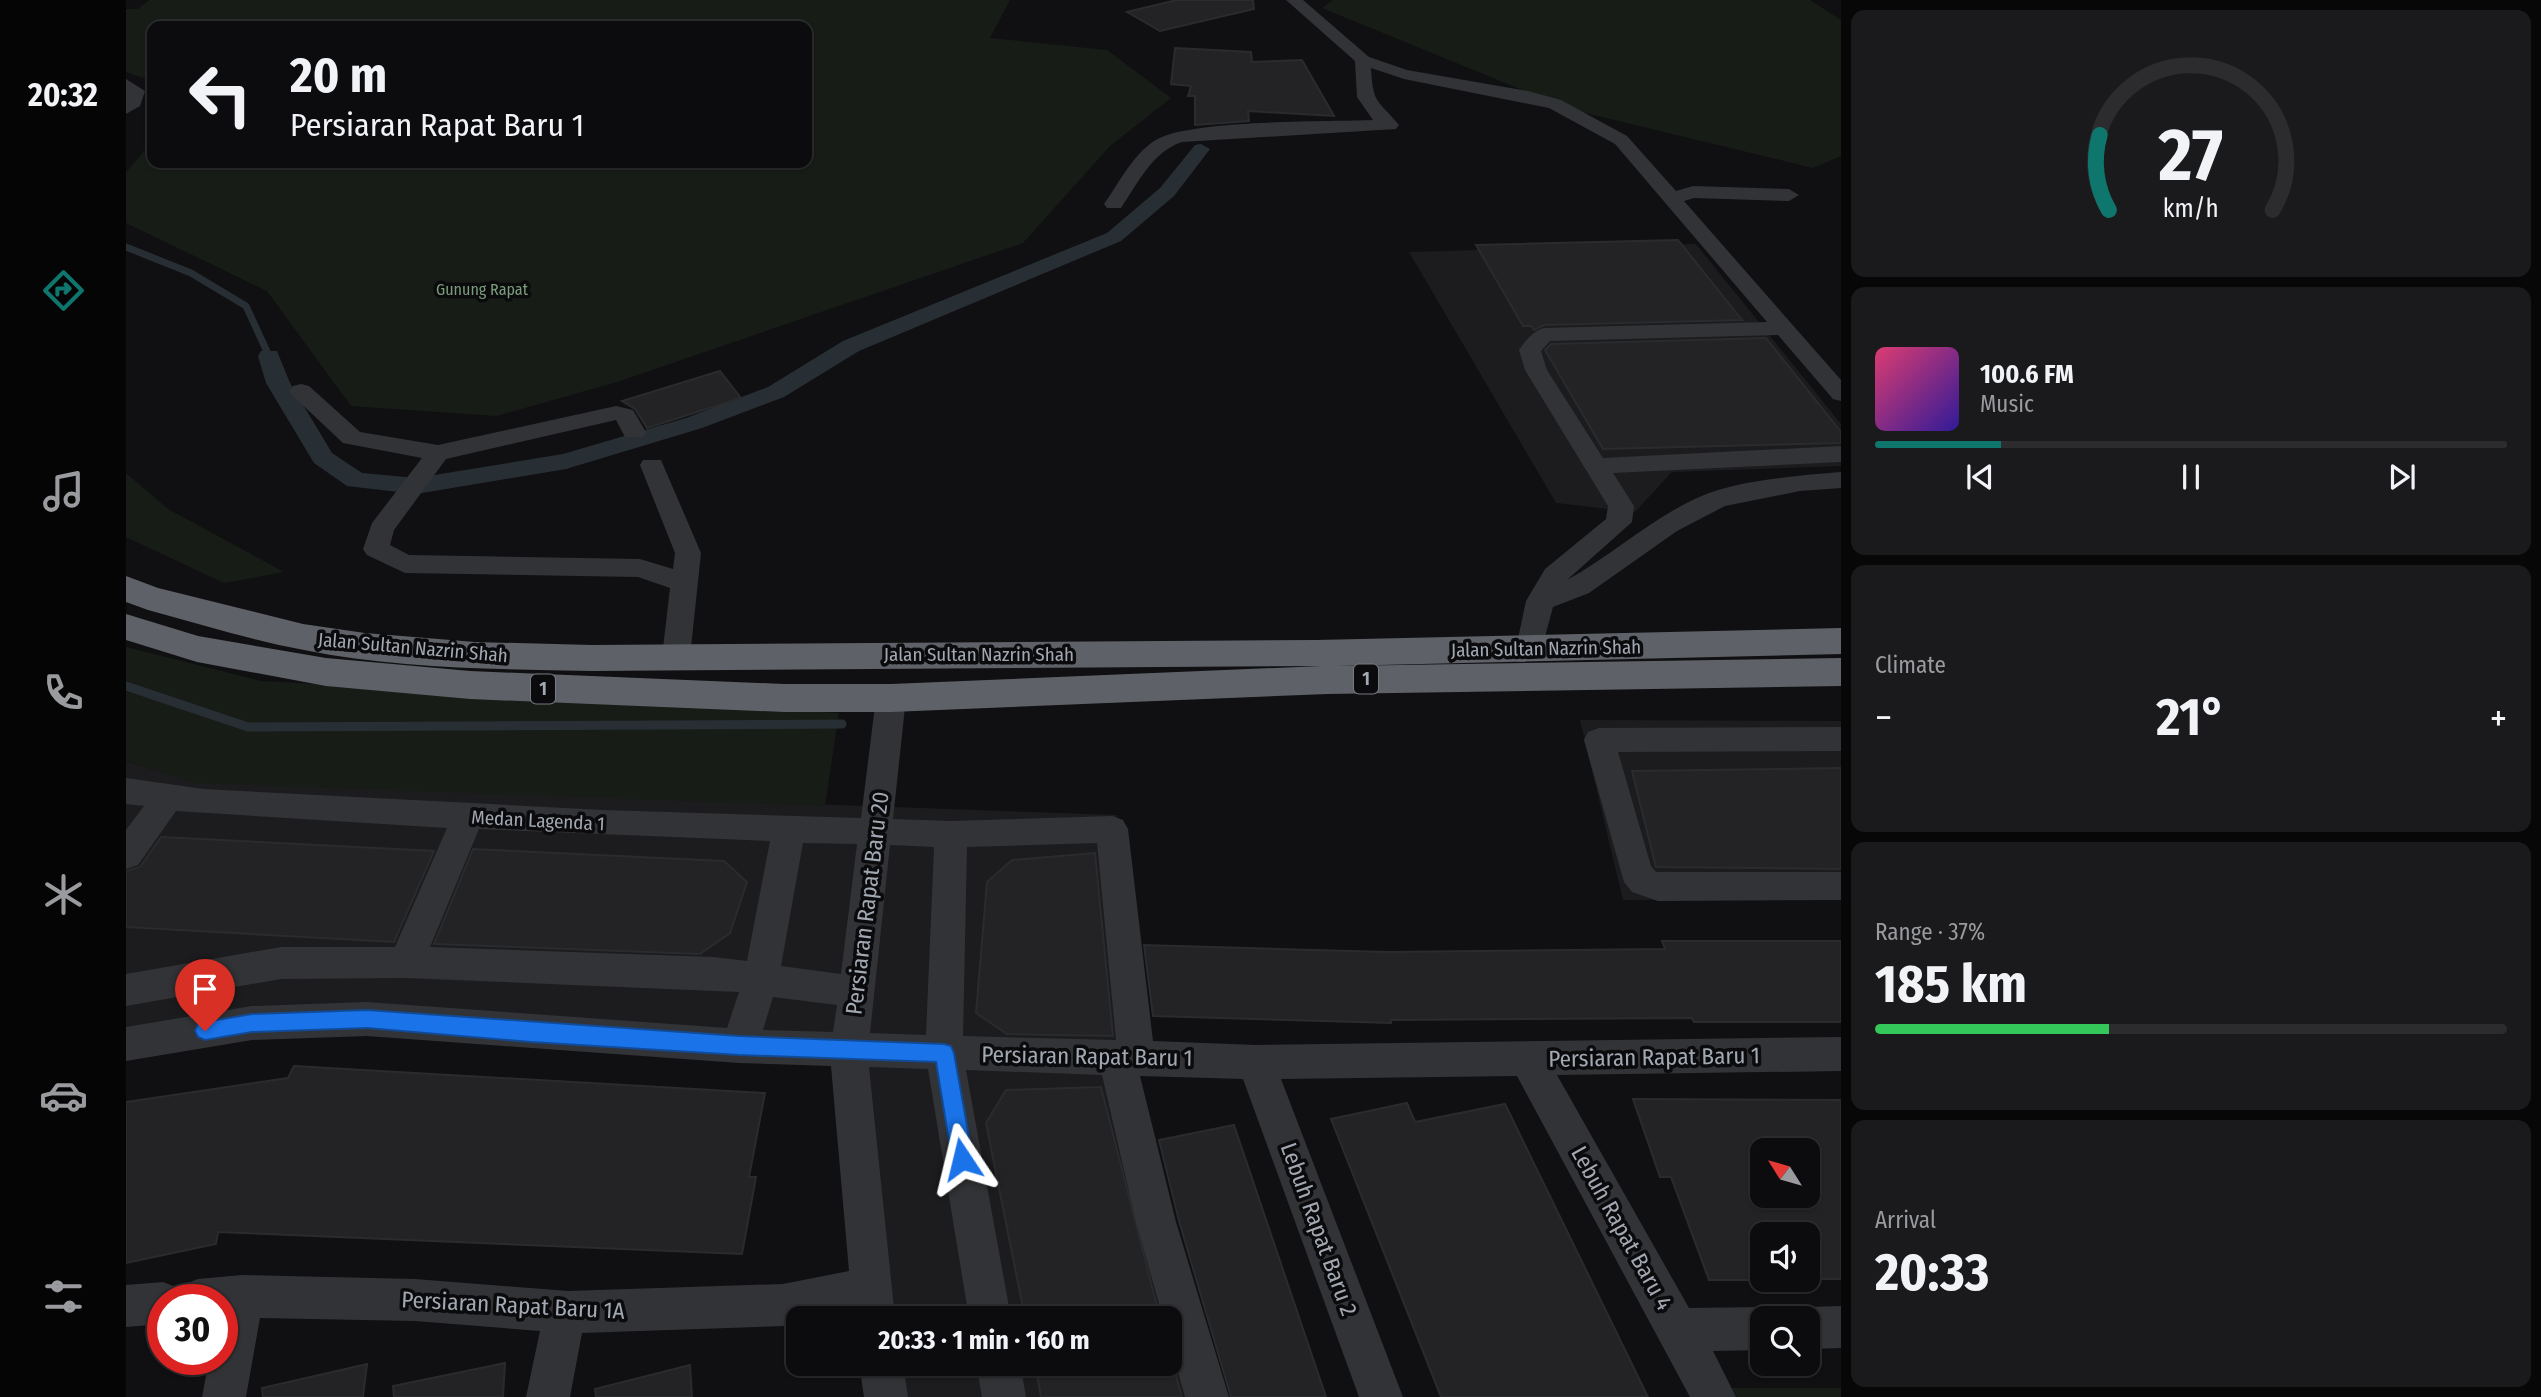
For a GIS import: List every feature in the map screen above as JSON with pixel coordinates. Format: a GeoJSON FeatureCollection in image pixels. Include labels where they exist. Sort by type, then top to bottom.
{"type":"FeatureCollection","features":[{"type":"Feature","properties":{"kind":"highway","name":"Jalan Sultan Nazrin Shah"},"geometry":{"type":"LineString","coordinates":[[126,587],[148,598],[303,637],[365,646],[475,655],[782,657],[1302,653],[1841,641]]}},
{"type":"Feature","properties":{"kind":"highway","name":"Jalan Sultan Nazrin Shah"},"geometry":{"type":"LineString","coordinates":[[126,627],[197,649],[326,672],[621,693],[891,698],[1327,680],[1841,672]]}},
{"type":"Feature","properties":{"kind":"highway"},"geometry":{"type":"LineString","coordinates":[[782,657],[843,671],[891,698],[905,684],[930,673],[1005,654]]}},
{"type":"Feature","properties":{"kind":"street"},"geometry":{"type":"LineString","coordinates":[[1294,0],[1363,60],[1404,74],[1528,96],[1555,104],[1621,140],[1841,394]]}},
{"type":"Feature","properties":{"kind":"street"},"geometry":{"type":"LineString","coordinates":[[1114,204],[1150,155],[1163,143],[1179,137],[1200,133],[1390,125],[1375,115],[1364,100],[1363,60]]}},
{"type":"Feature","properties":{"kind":"street"},"geometry":{"type":"LineString","coordinates":[[126,84],[137,91],[134,102],[126,108]]}},
{"type":"Feature","properties":{"kind":"street"},"geometry":{"type":"LineString","coordinates":[[1673,198],[1693,192],[1789,195]]}},
{"type":"Feature","properties":{"kind":"street"},"geometry":{"type":"LineString","coordinates":[[1530,648],[1540,601],[1555,576],[1619,522],[1621,506],[1536,370],[1530,350],[1544,335],[1783,328]]}},
{"type":"Feature","properties":{"kind":"street"},"geometry":{"type":"LineString","coordinates":[[302,391],[352,438],[434,460],[616,413],[625,415],[634,432]]}},
{"type":"Feature","properties":{"kind":"street"},"geometry":{"type":"LineString","coordinates":[[1597,466],[1841,454]]}},
{"type":"Feature","properties":{"kind":"street"},"geometry":{"type":"LineString","coordinates":[[434,460],[381,529],[376,549],[405,564],[640,568],[684,583]]}},
{"type":"Feature","properties":{"kind":"street"},"geometry":{"type":"LineString","coordinates":[[652,465],[688,553],[676,657]]}},
{"type":"Feature","properties":{"kind":"street"},"geometry":{"type":"LineString","coordinates":[[1540,601],[1579,586],[1668,525],[1718,499],[1800,484],[1841,480]]}},
{"type":"Feature","properties":{"kind":"street","name":"Persiaran Rapat Baru 20"},"geometry":{"type":"LineString","coordinates":[[872,1303],[849,1047],[891,698]]}},
{"type":"Feature","properties":{"kind":"street"},"geometry":{"type":"LineString","coordinates":[[1841,739],[1600,740],[1636,872],[1644,882],[1658,887],[1841,886]]}},
{"type":"Feature","properties":{"kind":"street","name":"Medan Lagenda 1"},"geometry":{"type":"LineString","coordinates":[[126,791],[167,799],[468,816],[789,829],[951,834],[1112,829],[1126,1057]]}},
{"type":"Feature","properties":{"kind":"street"},"geometry":{"type":"LineString","coordinates":[[126,855],[167,799]]}},
{"type":"Feature","properties":{"kind":"street"},"geometry":{"type":"LineString","coordinates":[[406,962],[468,816]]}},
{"type":"Feature","properties":{"kind":"street"},"geometry":{"type":"LineString","coordinates":[[739,1046],[761,979],[789,829]]}},
{"type":"Feature","properties":{"kind":"street"},"geometry":{"type":"LineString","coordinates":[[951,834],[944,1053],[988,1306]]}},
{"type":"Feature","properties":{"kind":"street"},"geometry":{"type":"LineString","coordinates":[[126,990],[281,963],[406,962],[714,973],[856,992]]}},
{"type":"Feature","properties":{"kind":"street","name":"Persiaran Rapat Baru 1"},"geometry":{"type":"LineString","coordinates":[[126,1044],[252,1023],[367,1019],[739,1046],[849,1047],[944,1053],[1256,1062],[1841,1054]]}},
{"type":"Feature","properties":{"kind":"street"},"geometry":{"type":"LineString","coordinates":[[1126,1057],[1156,1222],[1207,1397]]}},
{"type":"Feature","properties":{"kind":"street","name":"Lebuh Rapat Baru 4"},"geometry":{"type":"LineString","coordinates":[[1528,1059],[1714,1397]]}},
{"type":"Feature","properties":{"kind":"street","name":"Lebuh Rapat Baru 2"},"geometry":{"type":"LineString","coordinates":[[1256,1062],[1381,1397]]}},
{"type":"Feature","properties":{"kind":"street","name":"Persiaran Rapat Baru 1A"},"geometry":{"type":"LineString","coordinates":[[238,1296],[415,1300],[568,1312],[872,1303]]}},
{"type":"Feature","properties":{"kind":"street"},"geometry":{"type":"LineString","coordinates":[[225,1397],[242,1296]]}},
{"type":"Feature","properties":{"kind":"street"},"geometry":{"type":"LineString","coordinates":[[126,1307],[147,1305]]}},
{"type":"Feature","properties":{"kind":"street"},"geometry":{"type":"LineString","coordinates":[[548,1397],[556,1347],[568,1312]]}},
{"type":"Feature","properties":{"kind":"street"},"geometry":{"type":"LineString","coordinates":[[1820,1328],[1841,1327]]}},
{"type":"Feature","properties":{"kind":"street"},"geometry":{"type":"LineString","coordinates":[[1680,1331],[1750,1329]]}},
{"type":"Feature","properties":{"kind":"street"},"geometry":{"type":"LineString","coordinates":[[883,1376],[886,1397]]}},
{"type":"Feature","properties":{"kind":"street"},"geometry":{"type":"LineString","coordinates":[[1000,1376],[1004,1397]]}},
{"type":"Feature","properties":{"kind":"shaded area"},"geometry":{"type":"Polygon","coordinates":[[[1696,244],[1841,424],[1841,466],[1672,472],[1635,512],[1556,503],[1409,252],[1696,244]]]}},
{"type":"Feature","properties":{"kind":"shaded area"},"geometry":{"type":"Polygon","coordinates":[[[1580,720],[1841,721],[1841,899],[1623,900],[1580,720]]]}},
{"type":"Feature","properties":{"kind":"shaded area"},"geometry":{"type":"Polygon","coordinates":[[[126,761],[193,782],[1117,815],[1128,1091],[1213,1397],[889,1397],[887,1376],[1182,1376],[1182,1306],[878,1306],[855,1053],[284,1012],[126,1057],[126,761]]]}},
{"type":"Feature","properties":{"kind":"green space","name":"Gunung Rapat"},"geometry":{"type":"Polygon","coordinates":[[[149,0],[1010,0],[990,38],[1107,50],[1171,98],[1110,146],[1023,243],[617,382],[496,416],[351,406],[267,291],[126,223],[126,172],[147,148],[147,168],[812,168],[812,21],[147,21],[147,79],[126,72],[126,9],[138,9],[149,0]]]}},
{"type":"Feature","properties":{"kind":"green space"},"geometry":{"type":"Polygon","coordinates":[[[1333,0],[1810,0],[1841,20],[1841,156],[1813,168],[1569,109],[1322,8],[1333,0]]]}},
{"type":"Feature","properties":{"kind":"green space"},"geometry":{"type":"Polygon","coordinates":[[[126,473],[168,509],[284,572],[224,583],[126,537],[126,473]]]}},
{"type":"Feature","properties":{"kind":"green space"},"geometry":{"type":"Polygon","coordinates":[[[126,647],[261,681],[839,713],[825,806],[195,783],[126,761],[126,647]]]}},
{"type":"Feature","properties":{"kind":"green space"},"geometry":{"type":"Polygon","coordinates":[[[1731,1388],[1841,1388],[1841,1397],[1737,1397],[1731,1388]]]}},
{"type":"Feature","properties":{"kind":"building"},"geometry":{"type":"Polygon","coordinates":[[[1177,0],[1253,0],[1254,9],[1160,31],[1127,12],[1177,0]]]}},
{"type":"Feature","properties":{"kind":"building"},"geometry":{"type":"Polygon","coordinates":[[[1175,48],[1251,52],[1252,62],[1302,60],[1334,116],[1248,111],[1249,121],[1195,125],[1195,96],[1188,96],[1191,86],[1171,84],[1175,48]]]}},
{"type":"Feature","properties":{"kind":"building"},"geometry":{"type":"Polygon","coordinates":[[[1678,240],[1742,320],[1544,325],[1534,330],[1531,326],[1523,326],[1476,245],[1678,240]]]}},
{"type":"Feature","properties":{"kind":"building"},"geometry":{"type":"Polygon","coordinates":[[[1766,338],[1841,432],[1841,443],[1603,449],[1545,350],[1551,344],[1766,338]]]}},
{"type":"Feature","properties":{"kind":"building"},"geometry":{"type":"Polygon","coordinates":[[[720,371],[741,398],[647,428],[635,409],[622,401],[720,371]]]}},
{"type":"Feature","properties":{"kind":"building"},"geometry":{"type":"Polygon","coordinates":[[[1841,768],[1841,869],[1656,867],[1632,771],[1841,768]]]}},
{"type":"Feature","properties":{"kind":"building"},"geometry":{"type":"Polygon","coordinates":[[[161,837],[434,851],[394,942],[126,927],[126,871],[140,867],[161,837]]]}},
{"type":"Feature","properties":{"kind":"building"},"geometry":{"type":"Polygon","coordinates":[[[473,849],[724,861],[747,882],[730,933],[700,954],[434,944],[473,849]]]}},
{"type":"Feature","properties":{"kind":"building"},"geometry":{"type":"Polygon","coordinates":[[[1095,853],[1113,1036],[1007,1034],[976,1013],[987,882],[1012,860],[1095,853]]]}},
{"type":"Feature","properties":{"kind":"building"},"geometry":{"type":"Polygon","coordinates":[[[1662,941],[1841,941],[1841,1022],[1694,1022],[1692,1018],[1391,1020],[1391,1023],[1153,1016],[1144,945],[1387,952],[1665,949],[1662,941]]]}},
{"type":"Feature","properties":{"kind":"building"},"geometry":{"type":"Polygon","coordinates":[[[294,1066],[765,1093],[749,1177],[756,1177],[742,1254],[218,1232],[216,1244],[126,1263],[126,1102],[288,1078],[294,1066]]]}},
{"type":"Feature","properties":{"kind":"building"},"geometry":{"type":"Polygon","coordinates":[[[1101,1087],[1157,1306],[1023,1306],[986,1123],[1006,1090],[1101,1087]]]}},
{"type":"Feature","properties":{"kind":"building"},"geometry":{"type":"Polygon","coordinates":[[[1633,1099],[1841,1100],[1841,1279],[1820,1279],[1820,1222],[1750,1222],[1750,1280],[1709,1280],[1671,1177],[1660,1177],[1633,1099]]]}},
{"type":"Feature","properties":{"kind":"building"},"geometry":{"type":"Polygon","coordinates":[[[1407,1103],[1415,1122],[1505,1104],[1648,1397],[1441,1397],[1331,1119],[1407,1103]]]}},
{"type":"Feature","properties":{"kind":"building"},"geometry":{"type":"Polygon","coordinates":[[[1234,1125],[1326,1397],[1231,1397],[1179,1221],[1159,1140],[1234,1125]]]}},
{"type":"Feature","properties":{"kind":"building"},"geometry":{"type":"Polygon","coordinates":[[[505,1363],[503,1397],[394,1397],[393,1386],[505,1363]]]}},
{"type":"Feature","properties":{"kind":"building"},"geometry":{"type":"Polygon","coordinates":[[[367,1364],[363,1397],[263,1397],[262,1388],[367,1364]]]}},
{"type":"Feature","properties":{"kind":"building"},"geometry":{"type":"Polygon","coordinates":[[[690,1365],[692,1397],[596,1397],[595,1389],[690,1365]]]}},
{"type":"Feature","properties":{"kind":"building"},"geometry":{"type":"Polygon","coordinates":[[[1037,1376],[1176,1376],[1182,1397],[1041,1397],[1037,1376]]]}},
{"type":"Feature","properties":{"kind":"waterway"},"geometry":{"type":"LineString","coordinates":[[269,356],[278,383],[323,458],[356,480],[416,486],[566,461],[694,423],[776,392],[851,346],[1114,237],[1167,192],[1201,149]]}},
{"type":"Feature","properties":{"kind":"waterway"},"geometry":{"type":"LineString","coordinates":[[126,247],[191,273],[246,306],[269,356]]}},
{"type":"Feature","properties":{"kind":"waterway"},"geometry":{"type":"LineString","coordinates":[[126,686],[248,727],[842,724]]}},
{"type":"Feature","properties":{"kind":"route"},"geometry":{"type":"LineString","coordinates":[[205,1031],[252,1023],[367,1019],[739,1046],[849,1047],[944,1053],[962,1159]]}}]}
